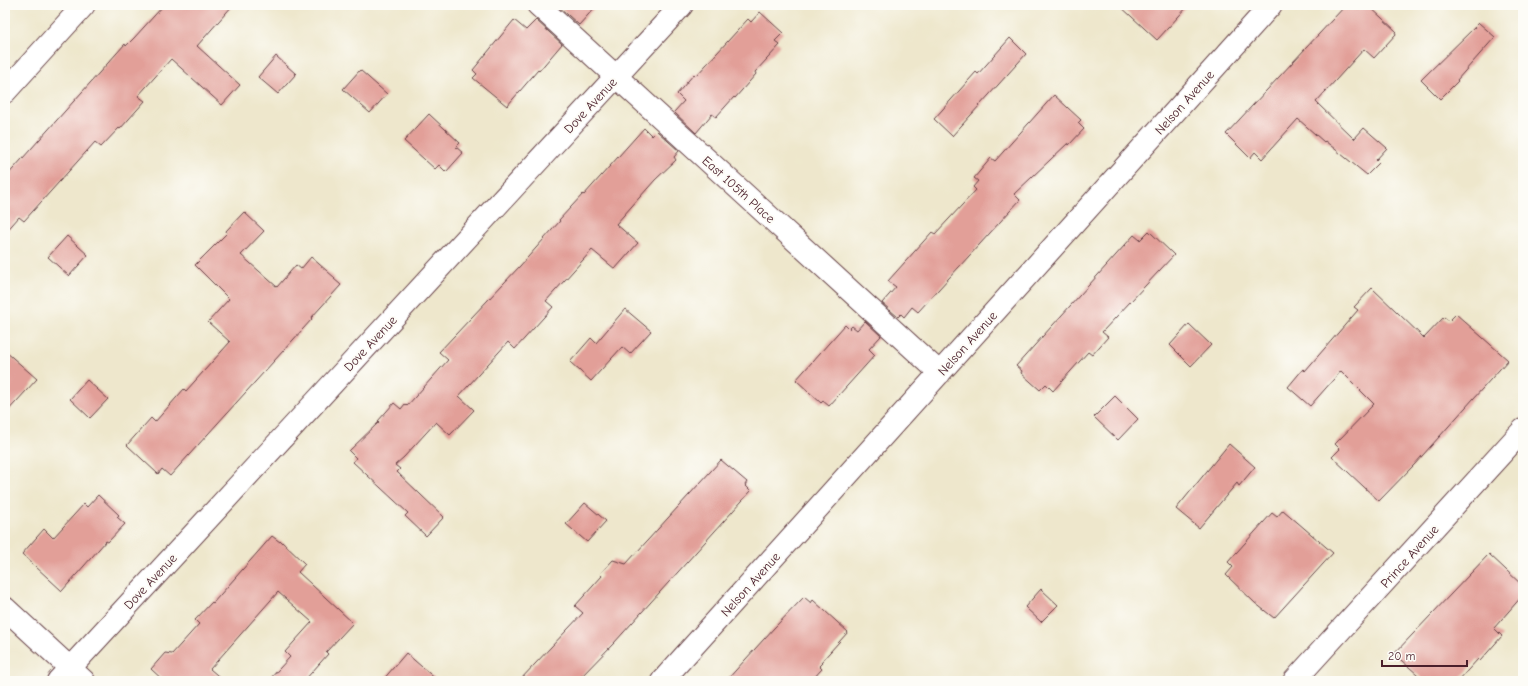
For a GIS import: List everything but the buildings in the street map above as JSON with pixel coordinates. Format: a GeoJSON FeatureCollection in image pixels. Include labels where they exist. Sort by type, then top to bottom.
{"type":"FeatureCollection","features":[{"type":"Feature","properties":{"kind":"street"},"geometry":{"type":"LineString","coordinates":[[5,92],[84,5]]}},
{"type":"Feature","properties":{"kind":"street","name":"East 105th Place"},"geometry":{"type":"LineString","coordinates":[[538,5],[940,373]]}},
{"type":"Feature","properties":{"kind":"street","name":"Dove Avenue"},"geometry":{"type":"LineString","coordinates":[[71,677],[682,5]]}},
{"type":"Feature","properties":{"kind":"street","name":"Nelson Avenue"},"geometry":{"type":"LineString","coordinates":[[662,681],[1271,5]]}},
{"type":"Feature","properties":{"kind":"street","name":"Prince Avenue"},"geometry":{"type":"LineString","coordinates":[[1294,681],[1523,430]]}},
{"type":"Feature","properties":{"kind":"street"},"geometry":{"type":"LineString","coordinates":[[5,608],[71,677]]}}]}
